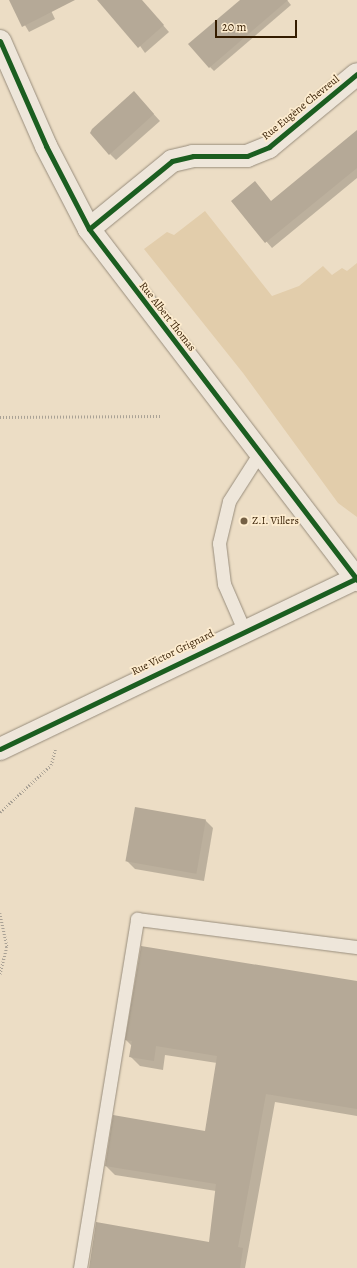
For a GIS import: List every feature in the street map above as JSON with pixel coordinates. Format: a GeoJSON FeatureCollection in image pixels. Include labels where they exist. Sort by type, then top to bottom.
{"type":"FeatureCollection","features":[{"type":"Feature","properties":{"kind":"street","name":"Rue Albert Thomas"},"geometry":{"type":"LineString","coordinates":[[0,41],[49,153],[89,229],[259,454],[357,579]]}},
{"type":"Feature","properties":{"kind":"street","name":"Rue Eugène Chevreul"},"geometry":{"type":"LineString","coordinates":[[89,229],[172,161],[193,156],[247,156],[269,147],[357,74]]}},
{"type":"Feature","properties":{"kind":"street","name":"Rue Victor Grignard"},"geometry":{"type":"LineString","coordinates":[[0,748],[244,630],[357,579]]}},
{"type":"Feature","properties":{"kind":"lane"},"geometry":{"type":"LineString","coordinates":[[244,630],[224,584],[219,543],[229,500],[259,454]]}},
{"type":"Feature","properties":{"kind":"lane"},"geometry":{"type":"LineString","coordinates":[[80,1268],[137,919],[357,947]]}},
{"type":"Feature","properties":{"kind":"path"},"geometry":{"type":"LineString","coordinates":[[0,417],[161,416]]}},
{"type":"Feature","properties":{"kind":"path"},"geometry":{"type":"LineString","coordinates":[[0,812],[51,766],[56,741],[49,725]]}},
{"type":"Feature","properties":{"kind":"path"},"geometry":{"type":"LineString","coordinates":[[0,913],[8,947],[0,975]]}},
{"type":"Feature","properties":{"kind":"shaded area"},"geometry":{"type":"Polygon","coordinates":[[[205,211],[272,296],[299,286],[323,266],[332,275],[342,268],[347,271],[357,263],[357,517],[338,503],[243,373],[144,249],[167,232],[174,235],[205,211]]]}},
{"type":"Feature","properties":{"kind":"building"},"geometry":{"type":"Polygon","coordinates":[[[9,0],[75,0],[22,27],[9,0]]]}},
{"type":"Feature","properties":{"kind":"building"},"geometry":{"type":"Polygon","coordinates":[[[97,0],[142,0],[164,25],[138,48],[97,0]]]}},
{"type":"Feature","properties":{"kind":"building"},"geometry":{"type":"Polygon","coordinates":[[[240,0],[288,0],[209,68],[188,44],[240,0]]]}},
{"type":"Feature","properties":{"kind":"building"},"geometry":{"type":"Polygon","coordinates":[[[134,91],[154,114],[109,155],[90,133],[92,129],[134,91]]]}},
{"type":"Feature","properties":{"kind":"building"},"geometry":{"type":"Polygon","coordinates":[[[357,130],[357,168],[265,243],[231,201],[255,181],[271,201],[357,130]]]}},
{"type":"Feature","properties":{"kind":"building"},"geometry":{"type":"Polygon","coordinates":[[[135,807],[206,820],[196,874],[125,861],[135,807]]]}},
{"type":"Feature","properties":{"kind":"building"},"geometry":{"type":"Polygon","coordinates":[[[141,946],[357,981],[357,1109],[266,1094],[238,1247],[243,1248],[240,1268],[89,1268],[96,1222],[209,1242],[216,1184],[105,1166],[113,1115],[205,1131],[217,1056],[156,1046],[154,1061],[129,1057],[132,1041],[125,1040],[141,946]]]}},
{"type":"Feature","properties":{"kind":"cycle path"},"geometry":{"type":"LineString","coordinates":[[0,41],[46,146],[89,229],[357,580]]}},
{"type":"Feature","properties":{"kind":"cycle path"},"geometry":{"type":"LineString","coordinates":[[89,229],[172,161],[193,156],[247,156],[269,147],[357,74]]}},
{"type":"Feature","properties":{"kind":"cycle path"},"geometry":{"type":"LineString","coordinates":[[0,749],[357,578]]}},
{"type":"Feature","properties":{"kind":"place","name":"Z.I. Villers"},"geometry":{"type":"Point","coordinates":[244,521]}}]}
